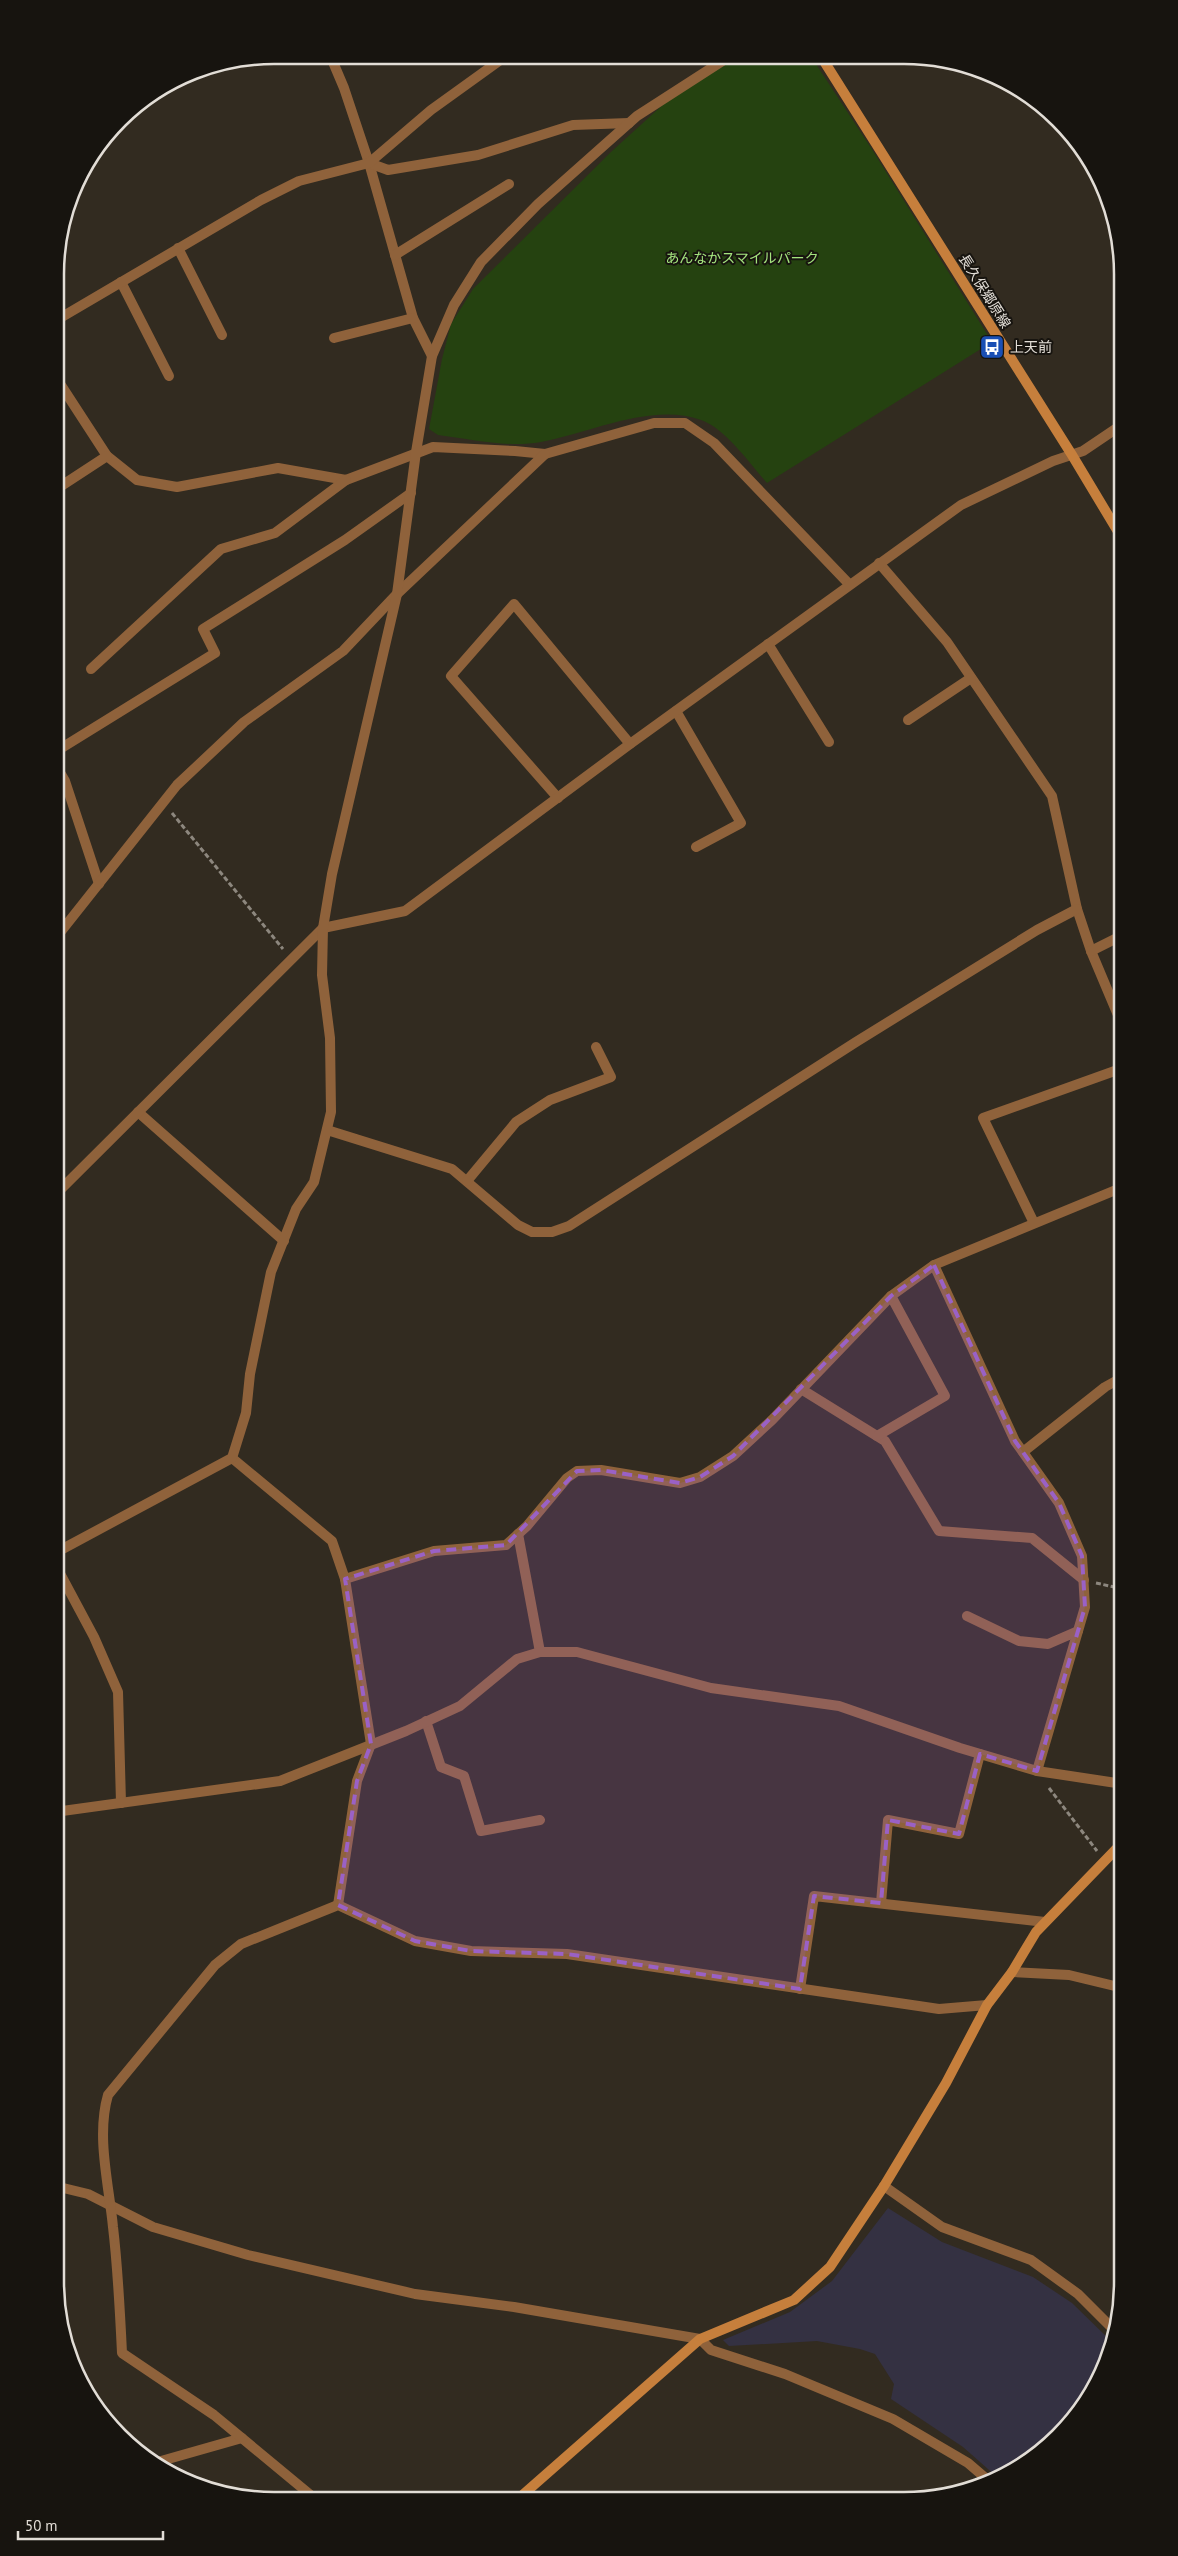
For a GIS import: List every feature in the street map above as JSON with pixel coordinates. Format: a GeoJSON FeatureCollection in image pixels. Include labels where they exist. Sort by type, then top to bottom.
{"type":"FeatureCollection","features":[{"type":"Feature","properties":{"kind":"street"},"geometry":{"type":"LineString","coordinates":[[334,64],[370,163],[413,318],[432,356]]}},
{"type":"Feature","properties":{"kind":"street"},"geometry":{"type":"LineString","coordinates":[[64,312],[121,282],[261,200],[299,181],[370,163],[432,110],[495,64]]}},
{"type":"Feature","properties":{"kind":"street"},"geometry":{"type":"LineString","coordinates":[[64,1548],[232,1458],[246,1413],[250,1374],[271,1272],[296,1209],[314,1182],[331,1112],[330,1038],[322,974],[323,928],[332,874],[397,594],[416,452],[432,356],[454,305],[481,262],[538,204],[628,123],[718,64]]}},
{"type":"Feature","properties":{"kind":"street","name":"長久保郷原線"},"geometry":{"type":"LineString","coordinates":[[826,64],[1114,525]]}},
{"type":"Feature","properties":{"kind":"street"},"geometry":{"type":"LineString","coordinates":[[370,163],[388,170],[478,155],[573,125],[628,123]]}},
{"type":"Feature","properties":{"kind":"street"},"geometry":{"type":"LineString","coordinates":[[395,255],[508,184]]}},
{"type":"Feature","properties":{"kind":"street"},"geometry":{"type":"LineString","coordinates":[[178,248],[222,335]]}},
{"type":"Feature","properties":{"kind":"street"},"geometry":{"type":"LineString","coordinates":[[121,282],[169,376]]}},
{"type":"Feature","properties":{"kind":"street"},"geometry":{"type":"LineString","coordinates":[[334,338],[413,318]]}},
{"type":"Feature","properties":{"kind":"street"},"geometry":{"type":"LineString","coordinates":[[64,389],[107,456],[137,480],[177,487],[278,468],[346,480]]}},
{"type":"Feature","properties":{"kind":"street"},"geometry":{"type":"LineString","coordinates":[[91,669],[221,549],[275,533],[346,480],[433,447],[545,454],[654,423],[686,423],[714,443],[849,584]]}},
{"type":"Feature","properties":{"kind":"street"},"geometry":{"type":"LineString","coordinates":[[64,1186],[323,928],[405,911],[630,744],[961,504],[1029,472],[1083,451],[1114,430]]}},
{"type":"Feature","properties":{"kind":"street"},"geometry":{"type":"LineString","coordinates":[[64,928],[177,785],[244,722],[343,651],[397,594],[545,454]]}},
{"type":"Feature","properties":{"kind":"street"},"geometry":{"type":"LineString","coordinates":[[64,484],[107,456]]}},
{"type":"Feature","properties":{"kind":"street"},"geometry":{"type":"LineString","coordinates":[[64,746],[215,653],[203,629],[345,540],[412,493]]}},
{"type":"Feature","properties":{"kind":"street"},"geometry":{"type":"LineString","coordinates":[[879,563],[947,642],[1052,796],[1077,909],[1091,951],[1114,1006]]}},
{"type":"Feature","properties":{"kind":"street"},"geometry":{"type":"LineString","coordinates":[[558,798],[451,676],[514,604],[630,744]]}},
{"type":"Feature","properties":{"kind":"street"},"geometry":{"type":"LineString","coordinates":[[768,644],[829,742]]}},
{"type":"Feature","properties":{"kind":"street"},"geometry":{"type":"LineString","coordinates":[[908,720],[971,678]]}},
{"type":"Feature","properties":{"kind":"street"},"geometry":{"type":"LineString","coordinates":[[676,711],[741,823],[696,847]]}},
{"type":"Feature","properties":{"kind":"street"},"geometry":{"type":"LineString","coordinates":[[64,779],[99,884]]}},
{"type":"Feature","properties":{"kind":"street"},"geometry":{"type":"LineString","coordinates":[[327,1130],[452,1169],[518,1225],[532,1232],[552,1232],[569,1226],[856,1042],[1037,930],[1077,909]]}},
{"type":"Feature","properties":{"kind":"street"},"geometry":{"type":"LineString","coordinates":[[1091,951],[1114,940]]}},
{"type":"Feature","properties":{"kind":"street"},"geometry":{"type":"LineString","coordinates":[[467,1180],[516,1122],[550,1100],[611,1077],[596,1047]]}},
{"type":"Feature","properties":{"kind":"street"},"geometry":{"type":"LineString","coordinates":[[1034,1223],[983,1118],[1114,1071]]}},
{"type":"Feature","properties":{"kind":"street"},"geometry":{"type":"LineString","coordinates":[[138,1112],[284,1241]]}},
{"type":"Feature","properties":{"kind":"street"},"geometry":{"type":"LineString","coordinates":[[345,1579],[434,1551],[506,1545],[567,1478],[577,1472],[601,1470],[680,1483],[700,1476],[733,1456],[891,1296],[934,1265],[1114,1191]]}},
{"type":"Feature","properties":{"kind":"street"},"geometry":{"type":"LineString","coordinates":[[934,1265],[1015,1441],[1059,1503],[1082,1556],[1085,1607],[1037,1771]]}},
{"type":"Feature","properties":{"kind":"street"},"geometry":{"type":"LineString","coordinates":[[877,1436],[945,1396],[891,1296]]}},
{"type":"Feature","properties":{"kind":"street"},"geometry":{"type":"LineString","coordinates":[[1023,1452],[1105,1387],[1114,1382]]}},
{"type":"Feature","properties":{"kind":"street"},"geometry":{"type":"LineString","coordinates":[[801,1389],[885,1441],[939,1530],[1032,1538],[1084,1580]]}},
{"type":"Feature","properties":{"kind":"street"},"geometry":{"type":"LineString","coordinates":[[232,1458],[332,1541],[345,1579],[371,1744],[357,1781],[338,1905]]}},
{"type":"Feature","properties":{"kind":"street"},"geometry":{"type":"LineString","coordinates":[[518,1534],[540,1652]]}},
{"type":"Feature","properties":{"kind":"street"},"geometry":{"type":"LineString","coordinates":[[64,1581],[94,1636],[118,1692],[121,1803]]}},
{"type":"Feature","properties":{"kind":"street"},"geometry":{"type":"LineString","coordinates":[[967,1616],[1019,1641],[1048,1644],[1078,1631]]}},
{"type":"Feature","properties":{"kind":"street"},"geometry":{"type":"LineString","coordinates":[[64,1811],[280,1781],[460,1706],[517,1659],[540,1652],[577,1652],[711,1688],[839,1706],[980,1754],[1037,1771],[1114,1783]]}},
{"type":"Feature","properties":{"kind":"street"},"geometry":{"type":"LineString","coordinates":[[426,1721],[441,1767],[464,1776],[481,1831],[540,1820]]}},
{"type":"Feature","properties":{"kind":"street"},"geometry":{"type":"LineString","coordinates":[[881,1904],[888,1820],[959,1834],[980,1754]]}},
{"type":"Feature","properties":{"kind":"street"},"geometry":{"type":"LineString","coordinates":[[526,2492],[700,2339],[794,2300],[830,2267],[884,2186],[946,2082],[986,2005],[1012,1972],[1036,1932],[1114,1851]]}},
{"type":"Feature","properties":{"kind":"street"},"geometry":{"type":"LineString","coordinates":[[800,1989],[814,1896],[1045,1922]]}},
{"type":"Feature","properties":{"kind":"street"},"geometry":{"type":"LineString","coordinates":[[307,2492],[214,2415],[122,2353],[103,2113],[108,2095],[215,1965],[241,1944],[338,1905],[415,1941],[471,1952],[567,1954],[939,2009],[986,2005]]}},
{"type":"Feature","properties":{"kind":"street"},"geometry":{"type":"LineString","coordinates":[[1012,1972],[1069,1975],[1114,1986]]}},
{"type":"Feature","properties":{"kind":"street"},"geometry":{"type":"LineString","coordinates":[[884,2186],[942,2227],[1031,2260],[1078,2294],[1109,2326]]}},
{"type":"Feature","properties":{"kind":"street"},"geometry":{"type":"LineString","coordinates":[[64,2188],[88,2194],[153,2227],[229,2250],[415,2294],[514,2307],[700,2339],[711,2350],[785,2374],[893,2419],[968,2463],[984,2476]]}},
{"type":"Feature","properties":{"kind":"street"},"geometry":{"type":"LineString","coordinates":[[163,2460],[242,2438]]}},
{"type":"Feature","properties":{"kind":"path"},"geometry":{"type":"LineString","coordinates":[[163,802],[292,960]]}},
{"type":"Feature","properties":{"kind":"path"},"geometry":{"type":"LineString","coordinates":[[1084,1580],[1114,1587]]}},
{"type":"Feature","properties":{"kind":"path"},"geometry":{"type":"LineString","coordinates":[[1037,1771],[1104,1860]]}},
{"type":"Feature","properties":{"kind":"highlighted area"},"geometry":{"type":"Polygon","coordinates":[[[934,1265],[1015,1441],[1059,1503],[1082,1556],[1085,1607],[1037,1771],[980,1754],[959,1834],[888,1820],[881,1903],[814,1896],[800,1989],[567,1954],[471,1951],[415,1941],[338,1905],[357,1781],[371,1744],[345,1579],[434,1551],[506,1545],[577,1471],[601,1470],[680,1483],[700,1477],[733,1456],[891,1296],[934,1265]]]}},
{"type":"Feature","properties":{"kind":"shaded area"},"geometry":{"type":"Polygon","coordinates":[[[888,2208],[942,2242],[1033,2277],[1072,2303],[1107,2337],[1093,2375],[1079,2399],[1062,2421],[1032,2449],[992,2473],[963,2447],[891,2399],[894,2384],[875,2354],[860,2349],[817,2341],[729,2346],[723,2340],[790,2312],[832,2281],[888,2208]]]}},
{"type":"Feature","properties":{"kind":"green space","name":"あんなかスマイルパーク"},"geometry":{"type":"Polygon","coordinates":[[[726,64],[816,64],[873,151],[992,342],[767,483],[728,438],[710,424],[682,415],[642,417],[560,438],[528,444],[489,442],[438,435],[429,429],[442,359],[451,324],[473,289],[612,151],[666,102],[726,64]]]}},
{"type":"Feature","properties":{"kind":"place","name":"上天前"},"geometry":{"type":"Point","coordinates":[992,347]}}]}
